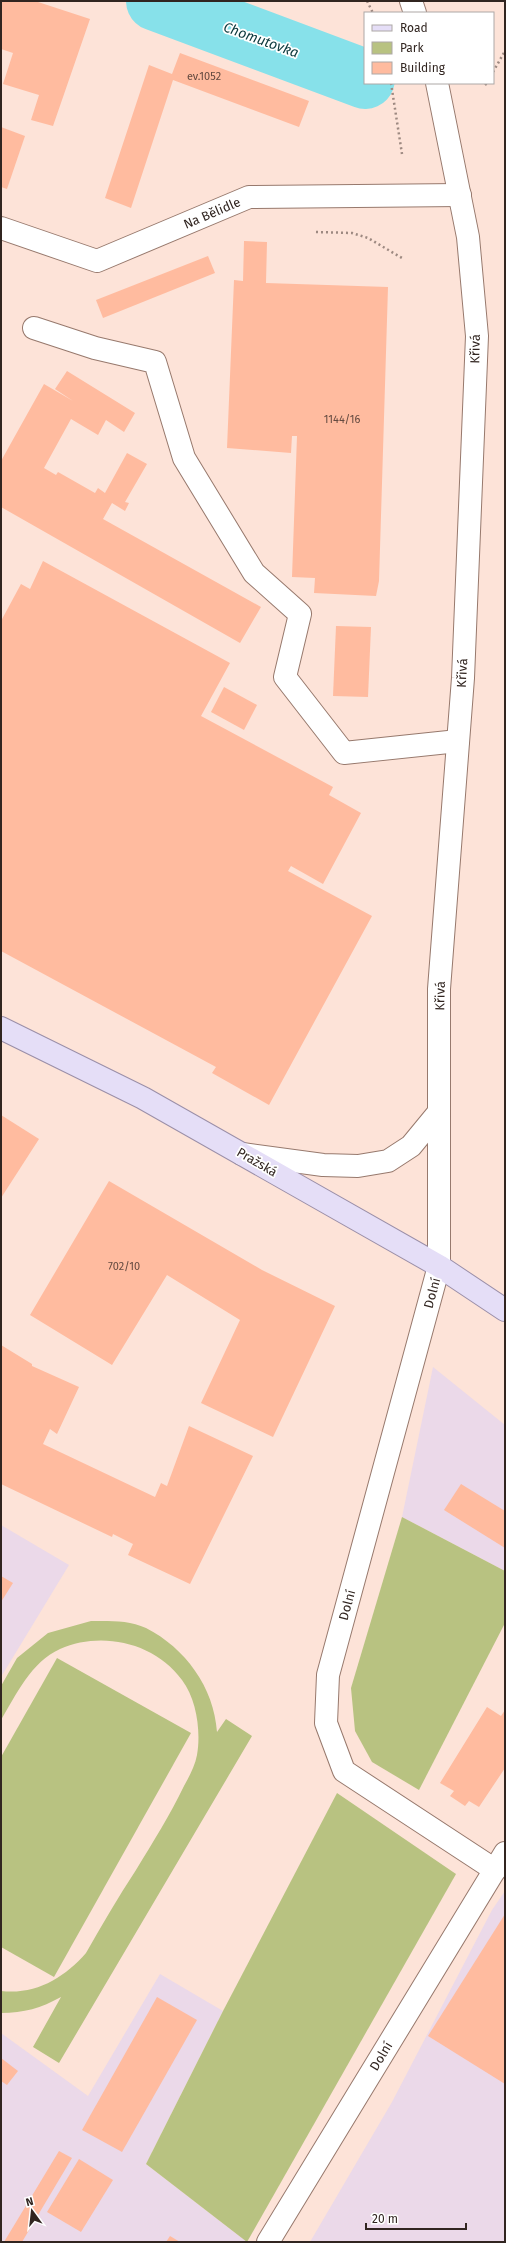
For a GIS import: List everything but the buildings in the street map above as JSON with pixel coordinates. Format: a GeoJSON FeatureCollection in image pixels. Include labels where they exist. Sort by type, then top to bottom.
{"type":"FeatureCollection","features":[{"type":"Feature","properties":{"kind":"main road","name":"Pražská"},"geometry":{"type":"LineString","coordinates":[[1,1028],[144,1098],[439,1266],[505,1310]]}},
{"type":"Feature","properties":{"kind":"street"},"geometry":{"type":"LineString","coordinates":[[412,1],[415,12]]}},
{"type":"Feature","properties":{"kind":"street","name":"Křivá"},"geometry":{"type":"LineString","coordinates":[[437,84],[468,237],[476,336],[463,670],[439,989],[439,1266]]}},
{"type":"Feature","properties":{"kind":"street","name":"Na Bělidle"},"geometry":{"type":"LineString","coordinates":[[1,228],[97,261],[249,198],[460,195]]}},
{"type":"Feature","properties":{"kind":"street"},"geometry":{"type":"LineString","coordinates":[[34,328],[94,348],[155,362],[184,458],[254,573],[300,614],[285,677],[344,753],[458,741]]}},
{"type":"Feature","properties":{"kind":"street"},"geometry":{"type":"LineString","coordinates":[[241,1154],[323,1165],[358,1166],[388,1161],[411,1146],[439,1112]]}},
{"type":"Feature","properties":{"kind":"street","name":"Dolní"},"geometry":{"type":"LineString","coordinates":[[268,2242],[500,1861],[344,1771],[326,1723],[328,1675],[439,1266]]}},
{"type":"Feature","properties":{"kind":"path"},"geometry":{"type":"LineString","coordinates":[[367,1],[373,12]]}},
{"type":"Feature","properties":{"kind":"path"},"geometry":{"type":"LineString","coordinates":[[494,70],[505,51]]}},
{"type":"Feature","properties":{"kind":"path"},"geometry":{"type":"LineString","coordinates":[[391,84],[402,154]]}},
{"type":"Feature","properties":{"kind":"path"},"geometry":{"type":"LineString","coordinates":[[316,232],[352,233],[368,238],[402,258]]}},
{"type":"Feature","properties":{"kind":"shaded area"},"geometry":{"type":"Polygon","coordinates":[[[433,1367],[505,1425],[505,1571],[402,1517],[433,1367]]]}},
{"type":"Feature","properties":{"kind":"shaded area"},"geometry":{"type":"Polygon","coordinates":[[[1,1525],[69,1565],[1,1677],[1,1525]]]}},
{"type":"Feature","properties":{"kind":"shaded area"},"geometry":{"type":"Polygon","coordinates":[[[505,1891],[505,2242],[310,2242],[392,2102],[492,1910],[505,1891]]]}},
{"type":"Feature","properties":{"kind":"shaded area"},"geometry":{"type":"Polygon","coordinates":[[[160,1974],[223,2011],[146,2164],[247,2242],[1,2242],[1,2033],[88,2096],[160,1974]]]}},
{"type":"Feature","properties":{"kind":"green space"},"geometry":{"type":"Polygon","coordinates":[[[402,1517],[505,1571],[505,1623],[419,1790],[372,1762],[355,1731],[351,1688],[402,1517]]]}},
{"type":"Feature","properties":{"kind":"green space"},"geometry":{"type":"Polygon","coordinates":[[[91,1621],[119,1622],[139,1625],[160,1636],[185,1658],[204,1685],[215,1715],[217,1732],[226,1719],[252,1736],[59,2063],[33,2047],[61,1997],[32,2009],[1,2013],[1,1991],[14,1992],[26,1990],[48,1983],[68,1970],[86,1953],[173,1807],[190,1775],[196,1759],[198,1746],[197,1716],[191,1697],[182,1680],[170,1667],[157,1657],[142,1649],[109,1641],[92,1641],[76,1644],[60,1649],[50,1655],[41,1662],[25,1680],[1,1720],[1,1686],[17,1658],[48,1633],[91,1621]]]}},
{"type":"Feature","properties":{"kind":"green space"},"geometry":{"type":"Polygon","coordinates":[[[57,1658],[191,1733],[54,1977],[1,1947],[1,1757],[57,1658]]]}},
{"type":"Feature","properties":{"kind":"green space"},"geometry":{"type":"Polygon","coordinates":[[[337,1793],[456,1874],[247,2242],[146,2164],[223,2011],[337,1793]]]}},
{"type":"Feature","properties":{"kind":"waterway","name":"Chomutovka"},"geometry":{"type":"LineString","coordinates":[[156,1],[364,79]]}}]}
